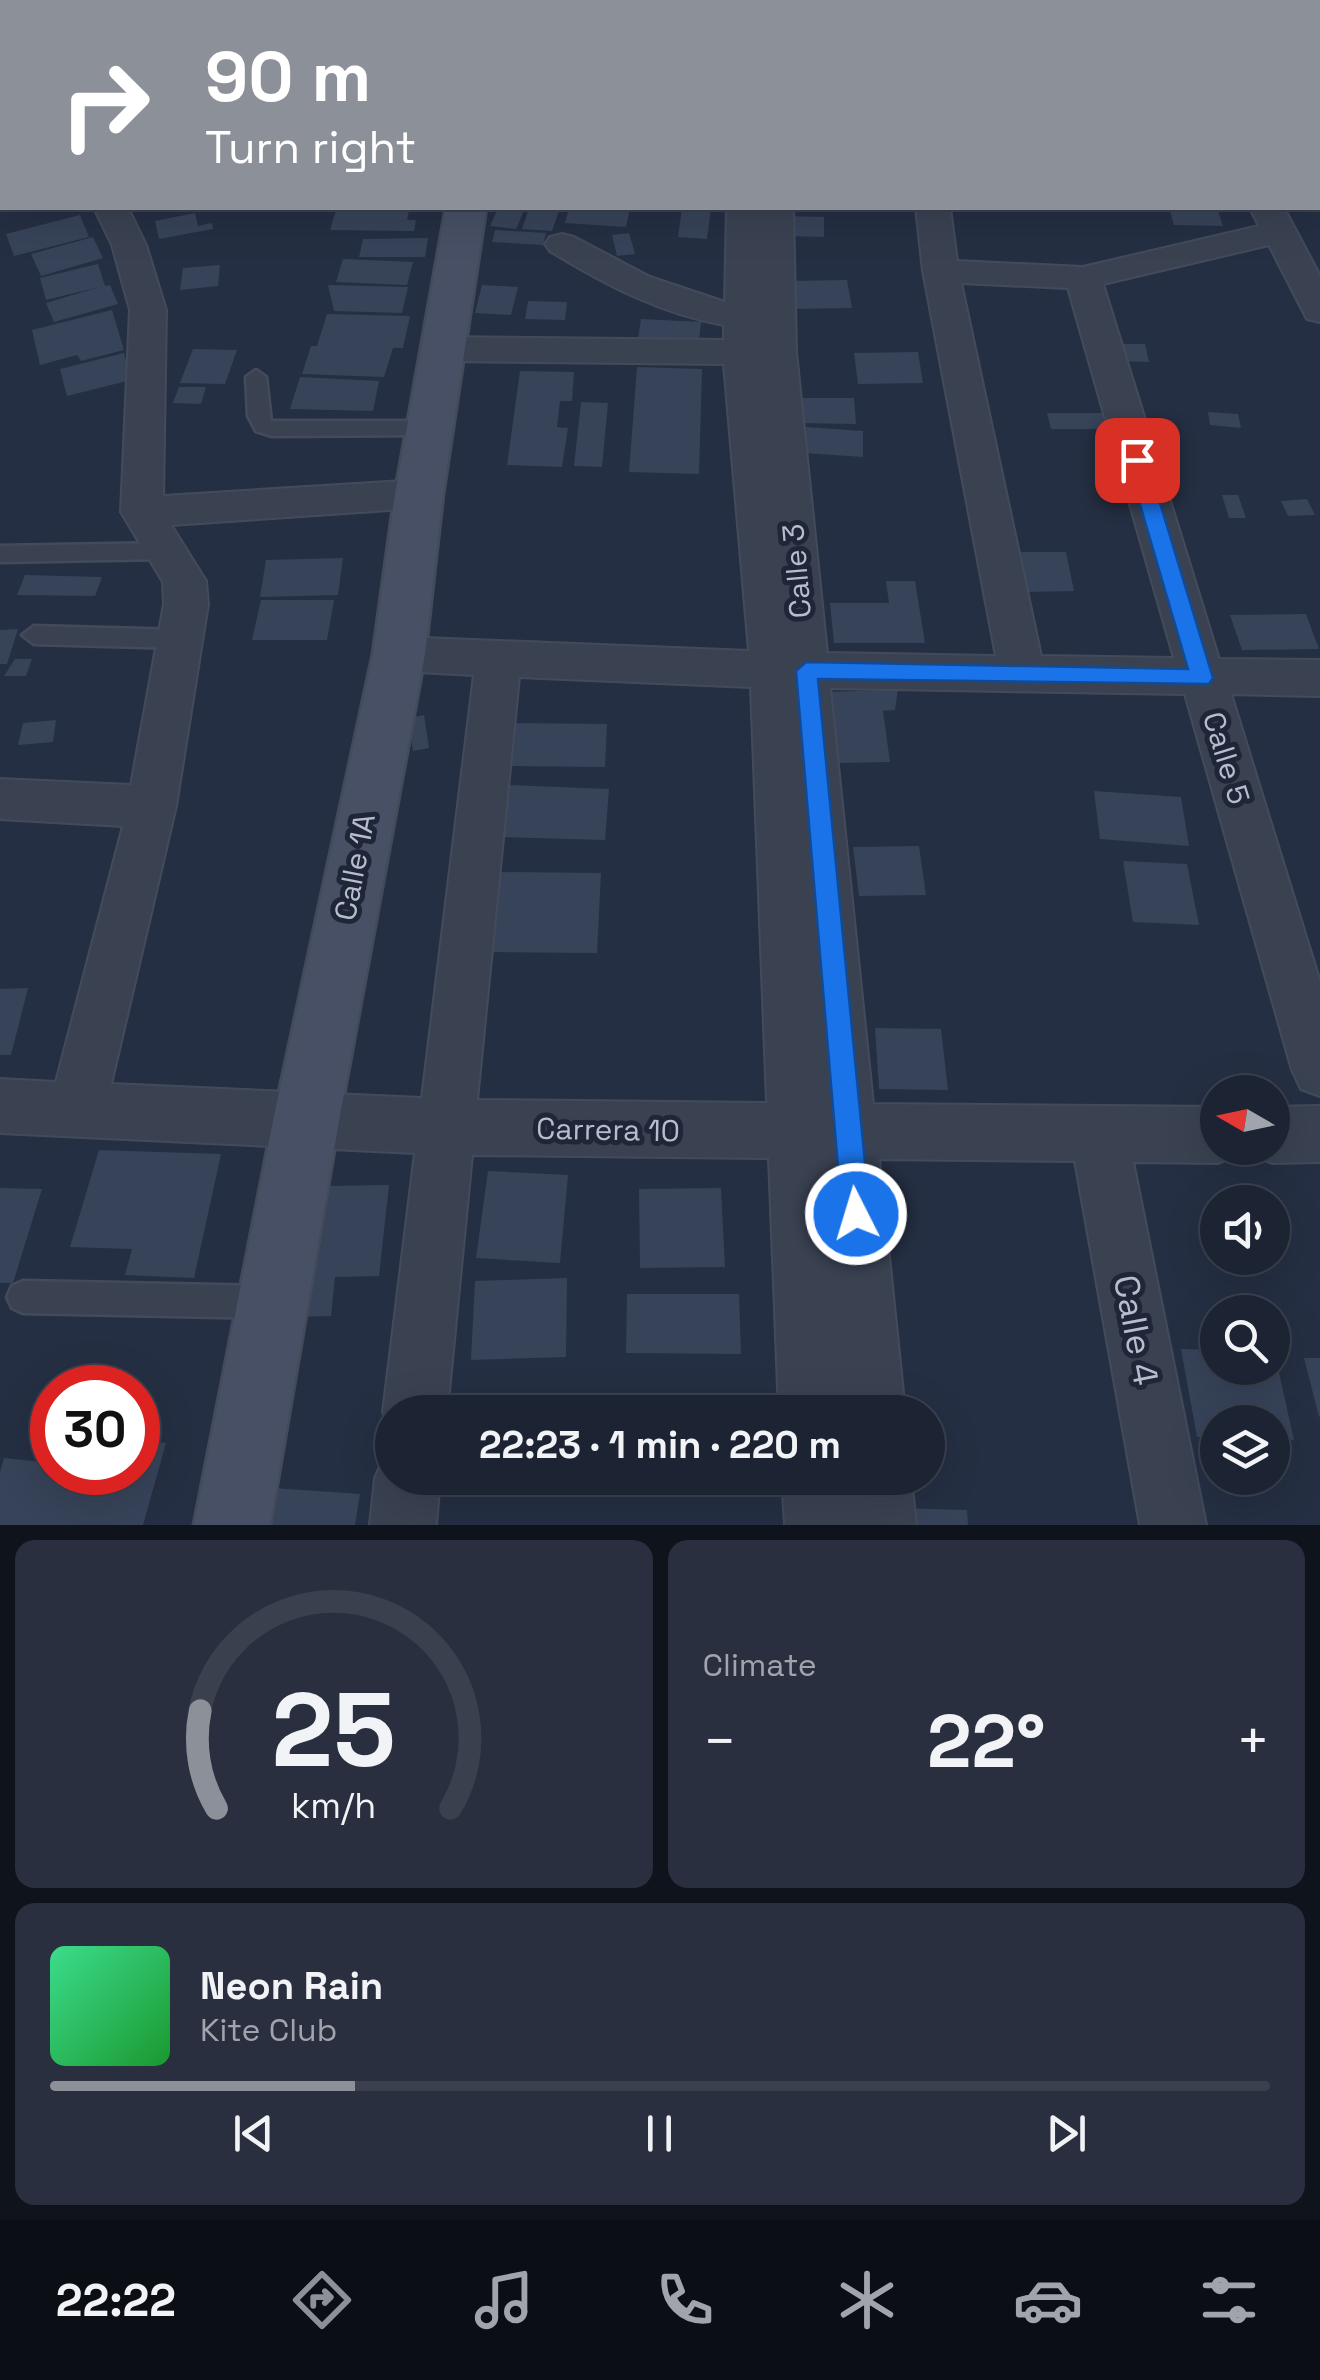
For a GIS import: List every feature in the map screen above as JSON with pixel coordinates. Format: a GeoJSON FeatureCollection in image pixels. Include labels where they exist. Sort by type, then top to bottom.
{"type":"FeatureCollection","features":[{"type":"Feature","properties":{"kind":"street"},"geometry":{"type":"LineString","coordinates":[[77,1109],[152,806],[186,604],[184,581],[142,512],[148,310],[129,245],[112,210]]}},
{"type":"Feature","properties":{"kind":"street","name":"Calle 1A"},"geometry":{"type":"LineString","coordinates":[[232,1525],[398,654],[419,494],[466,210]]}},
{"type":"Feature","properties":{"kind":"street","name":"Calle 3"},"geometry":{"type":"LineString","coordinates":[[744,210],[760,335],[790,671],[822,1134],[812,1395]]}},
{"type":"Feature","properties":{"kind":"street","name":"Calle 3"},"geometry":{"type":"LineString","coordinates":[[760,335],[776,210]]}},
{"type":"Feature","properties":{"kind":"street"},"geometry":{"type":"LineString","coordinates":[[934,210],[941,270],[1022,675]]}},
{"type":"Feature","properties":{"kind":"street"},"geometry":{"type":"LineString","coordinates":[[941,270],[1083,278],[1274,220],[1320,311]]}},
{"type":"Feature","properties":{"kind":"street"},"geometry":{"type":"LineString","coordinates":[[562,244],[626,283],[760,335]]}},
{"type":"Feature","properties":{"kind":"street","name":"Calle 5"},"geometry":{"type":"LineString","coordinates":[[1083,278],[1320,1070]]}},
{"type":"Feature","properties":{"kind":"street"},"geometry":{"type":"LineString","coordinates":[[443,348],[760,335]]}},
{"type":"Feature","properties":{"kind":"street"},"geometry":{"type":"LineString","coordinates":[[142,512],[419,494]]}},
{"type":"Feature","properties":{"kind":"street"},"geometry":{"type":"LineString","coordinates":[[398,654],[790,671],[1320,678]]}},
{"type":"Feature","properties":{"kind":"street"},"geometry":{"type":"LineString","coordinates":[[417,1395],[498,660]]}},
{"type":"Feature","properties":{"kind":"street"},"geometry":{"type":"LineString","coordinates":[[0,798],[40,804],[152,806]]}},
{"type":"Feature","properties":{"kind":"street","name":"Carrera 10"},"geometry":{"type":"LineString","coordinates":[[0,1106],[445,1127],[1200,1135]]}},
{"type":"Feature","properties":{"kind":"street","name":"Calle 3"},"geometry":{"type":"LineString","coordinates":[[822,1134],[870,1395]]}},
{"type":"Feature","properties":{"kind":"street"},"geometry":{"type":"LineString","coordinates":[[1290,1135],[1320,1134]]}},
{"type":"Feature","properties":{"kind":"street","name":"Calle 4"},"geometry":{"type":"LineString","coordinates":[[1099,1136],[1173,1525]]}},
{"type":"Feature","properties":{"kind":"street"},"geometry":{"type":"LineString","coordinates":[[403,1525],[406,1495]]}},
{"type":"Feature","properties":{"kind":"street"},"geometry":{"type":"LineString","coordinates":[[816,1495],[818,1525]]}},
{"type":"Feature","properties":{"kind":"street"},"geometry":{"type":"LineString","coordinates":[[880,1495],[883,1525]]}},
{"type":"Feature","properties":{"kind":"lane"},"geometry":{"type":"LineString","coordinates":[[256,376],[258,416],[263,426],[279,431],[430,428]]}},
{"type":"Feature","properties":{"kind":"lane"},"geometry":{"type":"LineString","coordinates":[[0,554],[164,551]]}},
{"type":"Feature","properties":{"kind":"lane"},"geometry":{"type":"LineString","coordinates":[[34,635],[180,639]]}},
{"type":"Feature","properties":{"kind":"lane"},"geometry":{"type":"LineString","coordinates":[[23,1297],[273,1302]]}},
{"type":"Feature","properties":{"kind":"building"},"geometry":{"type":"Polygon","coordinates":[[[336,210],[409,211],[407,220],[416,220],[414,231],[330,230],[336,210]]]}},
{"type":"Feature","properties":{"kind":"building"},"geometry":{"type":"Polygon","coordinates":[[[497,210],[524,210],[516,229],[490,226],[497,210]]]}},
{"type":"Feature","properties":{"kind":"building"},"geometry":{"type":"Polygon","coordinates":[[[528,210],[559,210],[552,231],[522,229],[528,210]]]}},
{"type":"Feature","properties":{"kind":"building"},"geometry":{"type":"Polygon","coordinates":[[[568,210],[630,210],[626,227],[565,223],[568,210]]]}},
{"type":"Feature","properties":{"kind":"building"},"geometry":{"type":"Polygon","coordinates":[[[682,210],[711,210],[707,239],[678,237],[682,210]]]}},
{"type":"Feature","properties":{"kind":"building"},"geometry":{"type":"Polygon","coordinates":[[[1170,210],[1218,210],[1223,226],[1174,225],[1170,210]]]}},
{"type":"Feature","properties":{"kind":"building"},"geometry":{"type":"Polygon","coordinates":[[[195,213],[198,226],[212,223],[213,229],[159,239],[155,221],[195,213]]]}},
{"type":"Feature","properties":{"kind":"building"},"geometry":{"type":"Polygon","coordinates":[[[80,215],[89,237],[14,256],[6,234],[80,215]]]}},
{"type":"Feature","properties":{"kind":"building"},"geometry":{"type":"Polygon","coordinates":[[[785,216],[824,217],[824,237],[784,236],[785,216]]]}},
{"type":"Feature","properties":{"kind":"building"},"geometry":{"type":"Polygon","coordinates":[[[495,230],[546,233],[543,245],[492,242],[495,230]]]}},
{"type":"Feature","properties":{"kind":"building"},"geometry":{"type":"Polygon","coordinates":[[[629,233],[635,254],[617,256],[612,235],[629,233]]]}},
{"type":"Feature","properties":{"kind":"building"},"geometry":{"type":"Polygon","coordinates":[[[93,237],[103,258],[41,276],[31,254],[93,237]]]}},
{"type":"Feature","properties":{"kind":"building"},"geometry":{"type":"Polygon","coordinates":[[[428,238],[425,257],[359,257],[363,239],[428,238]]]}},
{"type":"Feature","properties":{"kind":"building"},"geometry":{"type":"Polygon","coordinates":[[[343,259],[413,262],[407,285],[336,282],[343,259]]]}},
{"type":"Feature","properties":{"kind":"building"},"geometry":{"type":"Polygon","coordinates":[[[98,264],[105,286],[110,285],[118,304],[54,322],[46,303],[99,287],[46,300],[40,278],[98,264]]]}},
{"type":"Feature","properties":{"kind":"building"},"geometry":{"type":"Polygon","coordinates":[[[220,265],[218,286],[180,290],[183,268],[220,265]]]}},
{"type":"Feature","properties":{"kind":"building"},"geometry":{"type":"Polygon","coordinates":[[[847,280],[852,308],[791,309],[788,281],[847,280]]]}},
{"type":"Feature","properties":{"kind":"building"},"geometry":{"type":"Polygon","coordinates":[[[328,285],[408,287],[402,313],[334,311],[328,285]]]}},
{"type":"Feature","properties":{"kind":"building"},"geometry":{"type":"Polygon","coordinates":[[[482,285],[518,287],[511,315],[475,313],[482,285]]]}},
{"type":"Feature","properties":{"kind":"building"},"geometry":{"type":"Polygon","coordinates":[[[528,301],[567,302],[565,320],[525,319],[528,301]]]}},
{"type":"Feature","properties":{"kind":"building"},"geometry":{"type":"Polygon","coordinates":[[[112,310],[124,350],[81,361],[77,355],[40,365],[32,330],[112,310]]]}},
{"type":"Feature","properties":{"kind":"building"},"geometry":{"type":"Polygon","coordinates":[[[327,314],[410,316],[403,348],[393,348],[384,377],[302,374],[311,346],[317,346],[327,314]]]}},
{"type":"Feature","properties":{"kind":"building"},"geometry":{"type":"Polygon","coordinates":[[[641,319],[701,322],[698,348],[637,345],[641,319]]]}},
{"type":"Feature","properties":{"kind":"building"},"geometry":{"type":"Polygon","coordinates":[[[1117,344],[1145,344],[1149,362],[1115,361],[1117,344]]]}},
{"type":"Feature","properties":{"kind":"building"},"geometry":{"type":"Polygon","coordinates":[[[193,349],[237,350],[225,384],[180,383],[193,349]]]}},
{"type":"Feature","properties":{"kind":"building"},"geometry":{"type":"Polygon","coordinates":[[[918,352],[923,383],[858,384],[854,353],[918,352]]]}},
{"type":"Feature","properties":{"kind":"building"},"geometry":{"type":"Polygon","coordinates":[[[124,353],[131,380],[67,396],[60,369],[124,353]]]}},
{"type":"Feature","properties":{"kind":"building"},"geometry":{"type":"Polygon","coordinates":[[[637,367],[702,369],[699,474],[629,472],[637,367]]]}},
{"type":"Feature","properties":{"kind":"building"},"geometry":{"type":"Polygon","coordinates":[[[520,371],[574,372],[572,401],[560,401],[557,427],[568,428],[562,467],[507,465],[520,371]]]}},
{"type":"Feature","properties":{"kind":"building"},"geometry":{"type":"Polygon","coordinates":[[[300,377],[379,381],[373,411],[290,409],[300,377]]]}},
{"type":"Feature","properties":{"kind":"building"},"geometry":{"type":"Polygon","coordinates":[[[179,387],[206,387],[201,404],[173,403],[179,387]]]}},
{"type":"Feature","properties":{"kind":"building"},"geometry":{"type":"Polygon","coordinates":[[[796,398],[854,398],[856,424],[797,423],[796,398]]]}},
{"type":"Feature","properties":{"kind":"building"},"geometry":{"type":"Polygon","coordinates":[[[581,402],[608,403],[602,467],[574,466],[581,402]]]}},
{"type":"Feature","properties":{"kind":"building"},"geometry":{"type":"Polygon","coordinates":[[[1208,412],[1238,414],[1241,428],[1210,425],[1208,412]]]}},
{"type":"Feature","properties":{"kind":"building"},"geometry":{"type":"Polygon","coordinates":[[[1047,413],[1103,413],[1107,429],[1051,429],[1047,413]]]}},
{"type":"Feature","properties":{"kind":"building"},"geometry":{"type":"Polygon","coordinates":[[[805,427],[863,431],[863,457],[804,453],[805,427]]]}},
{"type":"Feature","properties":{"kind":"building"},"geometry":{"type":"Polygon","coordinates":[[[1222,495],[1238,495],[1246,518],[1229,518],[1222,495]]]}},
{"type":"Feature","properties":{"kind":"building"},"geometry":{"type":"Polygon","coordinates":[[[1307,499],[1315,515],[1288,516],[1281,501],[1307,499]]]}},
{"type":"Feature","properties":{"kind":"building"},"geometry":{"type":"Polygon","coordinates":[[[1018,552],[1066,552],[1074,591],[1027,592],[1018,552]]]}},
{"type":"Feature","properties":{"kind":"building"},"geometry":{"type":"Polygon","coordinates":[[[343,558],[338,595],[260,597],[266,560],[343,558]]]}},
{"type":"Feature","properties":{"kind":"building"},"geometry":{"type":"Polygon","coordinates":[[[25,575],[102,577],[95,596],[17,595],[25,575]]]}},
{"type":"Feature","properties":{"kind":"building"},"geometry":{"type":"Polygon","coordinates":[[[886,581],[915,581],[925,643],[834,643],[830,603],[889,603],[886,581]]]}},
{"type":"Feature","properties":{"kind":"building"},"geometry":{"type":"Polygon","coordinates":[[[261,600],[334,600],[327,640],[252,640],[261,600]]]}},
{"type":"Feature","properties":{"kind":"building"},"geometry":{"type":"Polygon","coordinates":[[[1306,614],[1319,649],[1242,650],[1230,615],[1306,614]]]}},
{"type":"Feature","properties":{"kind":"building"},"geometry":{"type":"Polygon","coordinates":[[[18,629],[7,664],[0,664],[0,630],[18,629]]]}},
{"type":"Feature","properties":{"kind":"building"},"geometry":{"type":"Polygon","coordinates":[[[15,659],[32,659],[26,676],[4,676],[15,659]]]}},
{"type":"Feature","properties":{"kind":"building"},"geometry":{"type":"Polygon","coordinates":[[[898,689],[895,710],[883,711],[890,762],[839,763],[831,692],[898,689]]]}},
{"type":"Feature","properties":{"kind":"building"},"geometry":{"type":"Polygon","coordinates":[[[424,715],[429,748],[413,751],[408,718],[424,715]]]}},
{"type":"Feature","properties":{"kind":"building"},"geometry":{"type":"Polygon","coordinates":[[[56,720],[53,742],[18,745],[23,723],[56,720]]]}},
{"type":"Feature","properties":{"kind":"building"},"geometry":{"type":"Polygon","coordinates":[[[510,723],[607,724],[605,767],[506,766],[510,723]]]}},
{"type":"Feature","properties":{"kind":"building"},"geometry":{"type":"Polygon","coordinates":[[[506,785],[609,789],[605,840],[499,837],[506,785]]]}},
{"type":"Feature","properties":{"kind":"building"},"geometry":{"type":"Polygon","coordinates":[[[1094,791],[1181,797],[1189,846],[1100,839],[1094,791]]]}},
{"type":"Feature","properties":{"kind":"building"},"geometry":{"type":"Polygon","coordinates":[[[919,846],[926,895],[859,896],[853,847],[919,846]]]}},
{"type":"Feature","properties":{"kind":"building"},"geometry":{"type":"Polygon","coordinates":[[[1123,861],[1187,864],[1199,925],[1133,922],[1123,861]]]}},
{"type":"Feature","properties":{"kind":"building"},"geometry":{"type":"Polygon","coordinates":[[[496,872],[601,873],[597,953],[488,952],[496,872]]]}},
{"type":"Feature","properties":{"kind":"building"},"geometry":{"type":"Polygon","coordinates":[[[28,988],[11,1055],[0,1055],[0,989],[28,988]]]}},
{"type":"Feature","properties":{"kind":"building"},"geometry":{"type":"Polygon","coordinates":[[[875,1028],[941,1029],[948,1090],[879,1089],[875,1028]]]}},
{"type":"Feature","properties":{"kind":"building"},"geometry":{"type":"Polygon","coordinates":[[[99,1150],[221,1154],[194,1278],[125,1275],[132,1249],[70,1247],[99,1150]]]}},
{"type":"Feature","properties":{"kind":"building"},"geometry":{"type":"Polygon","coordinates":[[[488,1171],[568,1175],[560,1263],[476,1258],[488,1171]]]}},
{"type":"Feature","properties":{"kind":"building"},"geometry":{"type":"Polygon","coordinates":[[[389,1185],[379,1276],[335,1277],[331,1316],[295,1317],[301,1273],[316,1264],[326,1186],[389,1185]]]}},
{"type":"Feature","properties":{"kind":"building"},"geometry":{"type":"Polygon","coordinates":[[[0,1188],[42,1189],[13,1283],[0,1283],[0,1188]]]}},
{"type":"Feature","properties":{"kind":"building"},"geometry":{"type":"Polygon","coordinates":[[[721,1188],[725,1267],[640,1268],[639,1189],[721,1188]]]}},
{"type":"Feature","properties":{"kind":"building"},"geometry":{"type":"Polygon","coordinates":[[[567,1278],[566,1357],[471,1360],[475,1281],[567,1278]]]}},
{"type":"Feature","properties":{"kind":"building"},"geometry":{"type":"Polygon","coordinates":[[[627,1294],[739,1294],[741,1354],[626,1353],[627,1294]]]}},
{"type":"Feature","properties":{"kind":"building"},"geometry":{"type":"Polygon","coordinates":[[[1181,1349],[1200,1350],[1200,1385],[1282,1385],[1286,1405],[1200,1405],[1197,1437],[1181,1349]]]}},
{"type":"Feature","properties":{"kind":"building"},"geometry":{"type":"Polygon","coordinates":[[[1304,1358],[1320,1358],[1319,1417],[1304,1358]]]}},
{"type":"Feature","properties":{"kind":"building"},"geometry":{"type":"Polygon","coordinates":[[[160,1442],[166,1443],[160,1464],[160,1442]]]}},
{"type":"Feature","properties":{"kind":"building"},"geometry":{"type":"Polygon","coordinates":[[[4,1458],[30,1461],[30,1495],[151,1495],[143,1525],[0,1525],[0,1472],[4,1458]]]}},
{"type":"Feature","properties":{"kind":"building"},"geometry":{"type":"Polygon","coordinates":[[[258,1487],[360,1494],[355,1525],[249,1525],[258,1487]]]}},
{"type":"Feature","properties":{"kind":"building"},"geometry":{"type":"Polygon","coordinates":[[[896,1508],[967,1510],[968,1525],[897,1525],[896,1508]]]}},
{"type":"Feature","properties":{"kind":"route"},"geometry":{"type":"LineString","coordinates":[[856,1214],[806,671],[1202,678],[1137,460]]}}]}
